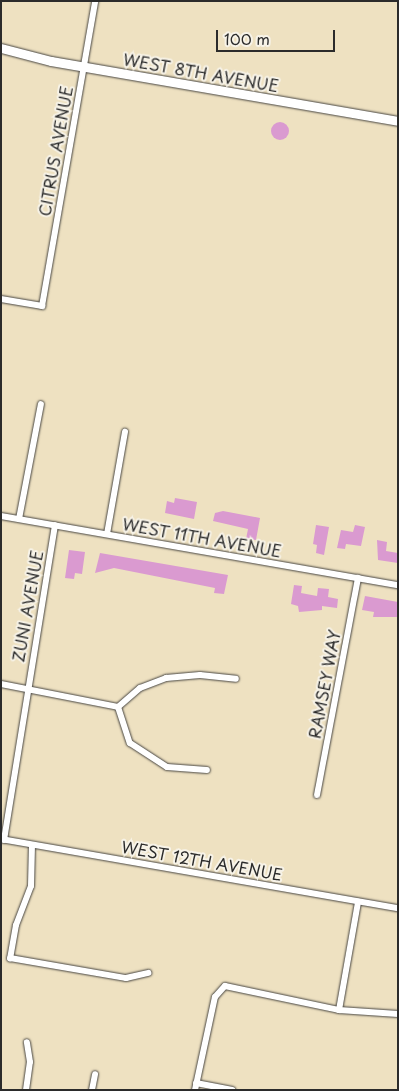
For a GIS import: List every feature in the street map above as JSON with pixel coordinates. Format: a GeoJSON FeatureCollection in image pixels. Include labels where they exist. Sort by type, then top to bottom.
{"type":"FeatureCollection","features":[{"type":"Feature","properties":{"kind":"street","name":"CITRUS AVENUE"},"geometry":{"type":"LineString","coordinates":[[1,299],[42,306],[95,1]]}},
{"type":"Feature","properties":{"kind":"street","name":"WEST 8TH AVENUE"},"geometry":{"type":"LineString","coordinates":[[1,48],[83,67],[398,121]]}},
{"type":"Feature","properties":{"kind":"street"},"geometry":{"type":"LineString","coordinates":[[19,519],[41,404]]}},
{"type":"Feature","properties":{"kind":"street"},"geometry":{"type":"LineString","coordinates":[[107,534],[125,432]]}},
{"type":"Feature","properties":{"kind":"street","name":"WEST 11TH AVENUE"},"geometry":{"type":"LineString","coordinates":[[1,516],[398,585]]}},
{"type":"Feature","properties":{"kind":"street","name":"ZUNI AVENUE"},"geometry":{"type":"LineString","coordinates":[[2,840],[55,525]]}},
{"type":"Feature","properties":{"kind":"street","name":"RAMSEY WAY"},"geometry":{"type":"LineString","coordinates":[[317,795],[358,578]]}},
{"type":"Feature","properties":{"kind":"street"},"geometry":{"type":"LineString","coordinates":[[118,707],[140,688],[166,678],[200,675],[236,679]]}},
{"type":"Feature","properties":{"kind":"street"},"geometry":{"type":"LineString","coordinates":[[1,684],[118,707]]}},
{"type":"Feature","properties":{"kind":"street"},"geometry":{"type":"LineString","coordinates":[[118,707],[130,743],[167,767],[207,770]]}},
{"type":"Feature","properties":{"kind":"street","name":"WEST 12TH AVENUE"},"geometry":{"type":"LineString","coordinates":[[2,840],[398,908]]}},
{"type":"Feature","properties":{"kind":"street"},"geometry":{"type":"LineString","coordinates":[[32,845],[31,886],[16,926],[10,958],[126,978],[148,974]]}},
{"type":"Feature","properties":{"kind":"street"},"geometry":{"type":"LineString","coordinates":[[339,1010],[358,902]]}},
{"type":"Feature","properties":{"kind":"street"},"geometry":{"type":"LineString","coordinates":[[232,1090],[195,1086],[215,997],[225,986],[339,1010],[398,1014]]}},
{"type":"Feature","properties":{"kind":"street"},"geometry":{"type":"LineString","coordinates":[[26,1090],[30,1062],[27,1042]]}},
{"type":"Feature","properties":{"kind":"street"},"geometry":{"type":"LineString","coordinates":[[92,1090],[95,1074]]}},
{"type":"Feature","properties":{"kind":"building"},"geometry":{"type":"Polygon","coordinates":[[[280,122],[286,125],[289,131],[286,137],[280,140],[274,137],[271,131],[274,125],[280,122]]]}},
{"type":"Feature","properties":{"kind":"building"},"geometry":{"type":"Polygon","coordinates":[[[175,498],[197,502],[194,519],[165,513],[167,501],[174,503],[175,498]]]}},
{"type":"Feature","properties":{"kind":"building"},"geometry":{"type":"Polygon","coordinates":[[[223,511],[260,518],[256,540],[246,539],[248,529],[213,521],[215,513],[223,511]]]}},
{"type":"Feature","properties":{"kind":"building"},"geometry":{"type":"Polygon","coordinates":[[[316,525],[329,527],[324,555],[316,553],[317,545],[313,544],[316,525]]]}},
{"type":"Feature","properties":{"kind":"building"},"geometry":{"type":"Polygon","coordinates":[[[355,525],[365,527],[361,546],[346,544],[345,549],[337,548],[341,530],[353,532],[355,525]]]}},
{"type":"Feature","properties":{"kind":"building"},"geometry":{"type":"Polygon","coordinates":[[[377,540],[387,542],[386,551],[398,553],[398,563],[378,560],[377,540]]]}},
{"type":"Feature","properties":{"kind":"building"},"geometry":{"type":"Polygon","coordinates":[[[69,550],[85,552],[82,574],[75,573],[74,579],[65,578],[69,550]]]}},
{"type":"Feature","properties":{"kind":"building"},"geometry":{"type":"Polygon","coordinates":[[[100,553],[228,575],[224,594],[214,593],[215,588],[114,568],[95,573],[100,553]]]}},
{"type":"Feature","properties":{"kind":"building"},"geometry":{"type":"Polygon","coordinates":[[[294,585],[302,586],[301,593],[317,596],[318,588],[329,589],[328,597],[338,599],[337,608],[322,606],[322,610],[299,612],[298,606],[291,604],[294,585]]]}},
{"type":"Feature","properties":{"kind":"building"},"geometry":{"type":"Polygon","coordinates":[[[365,596],[398,602],[398,617],[373,617],[374,612],[362,610],[365,596]]]}}]}
